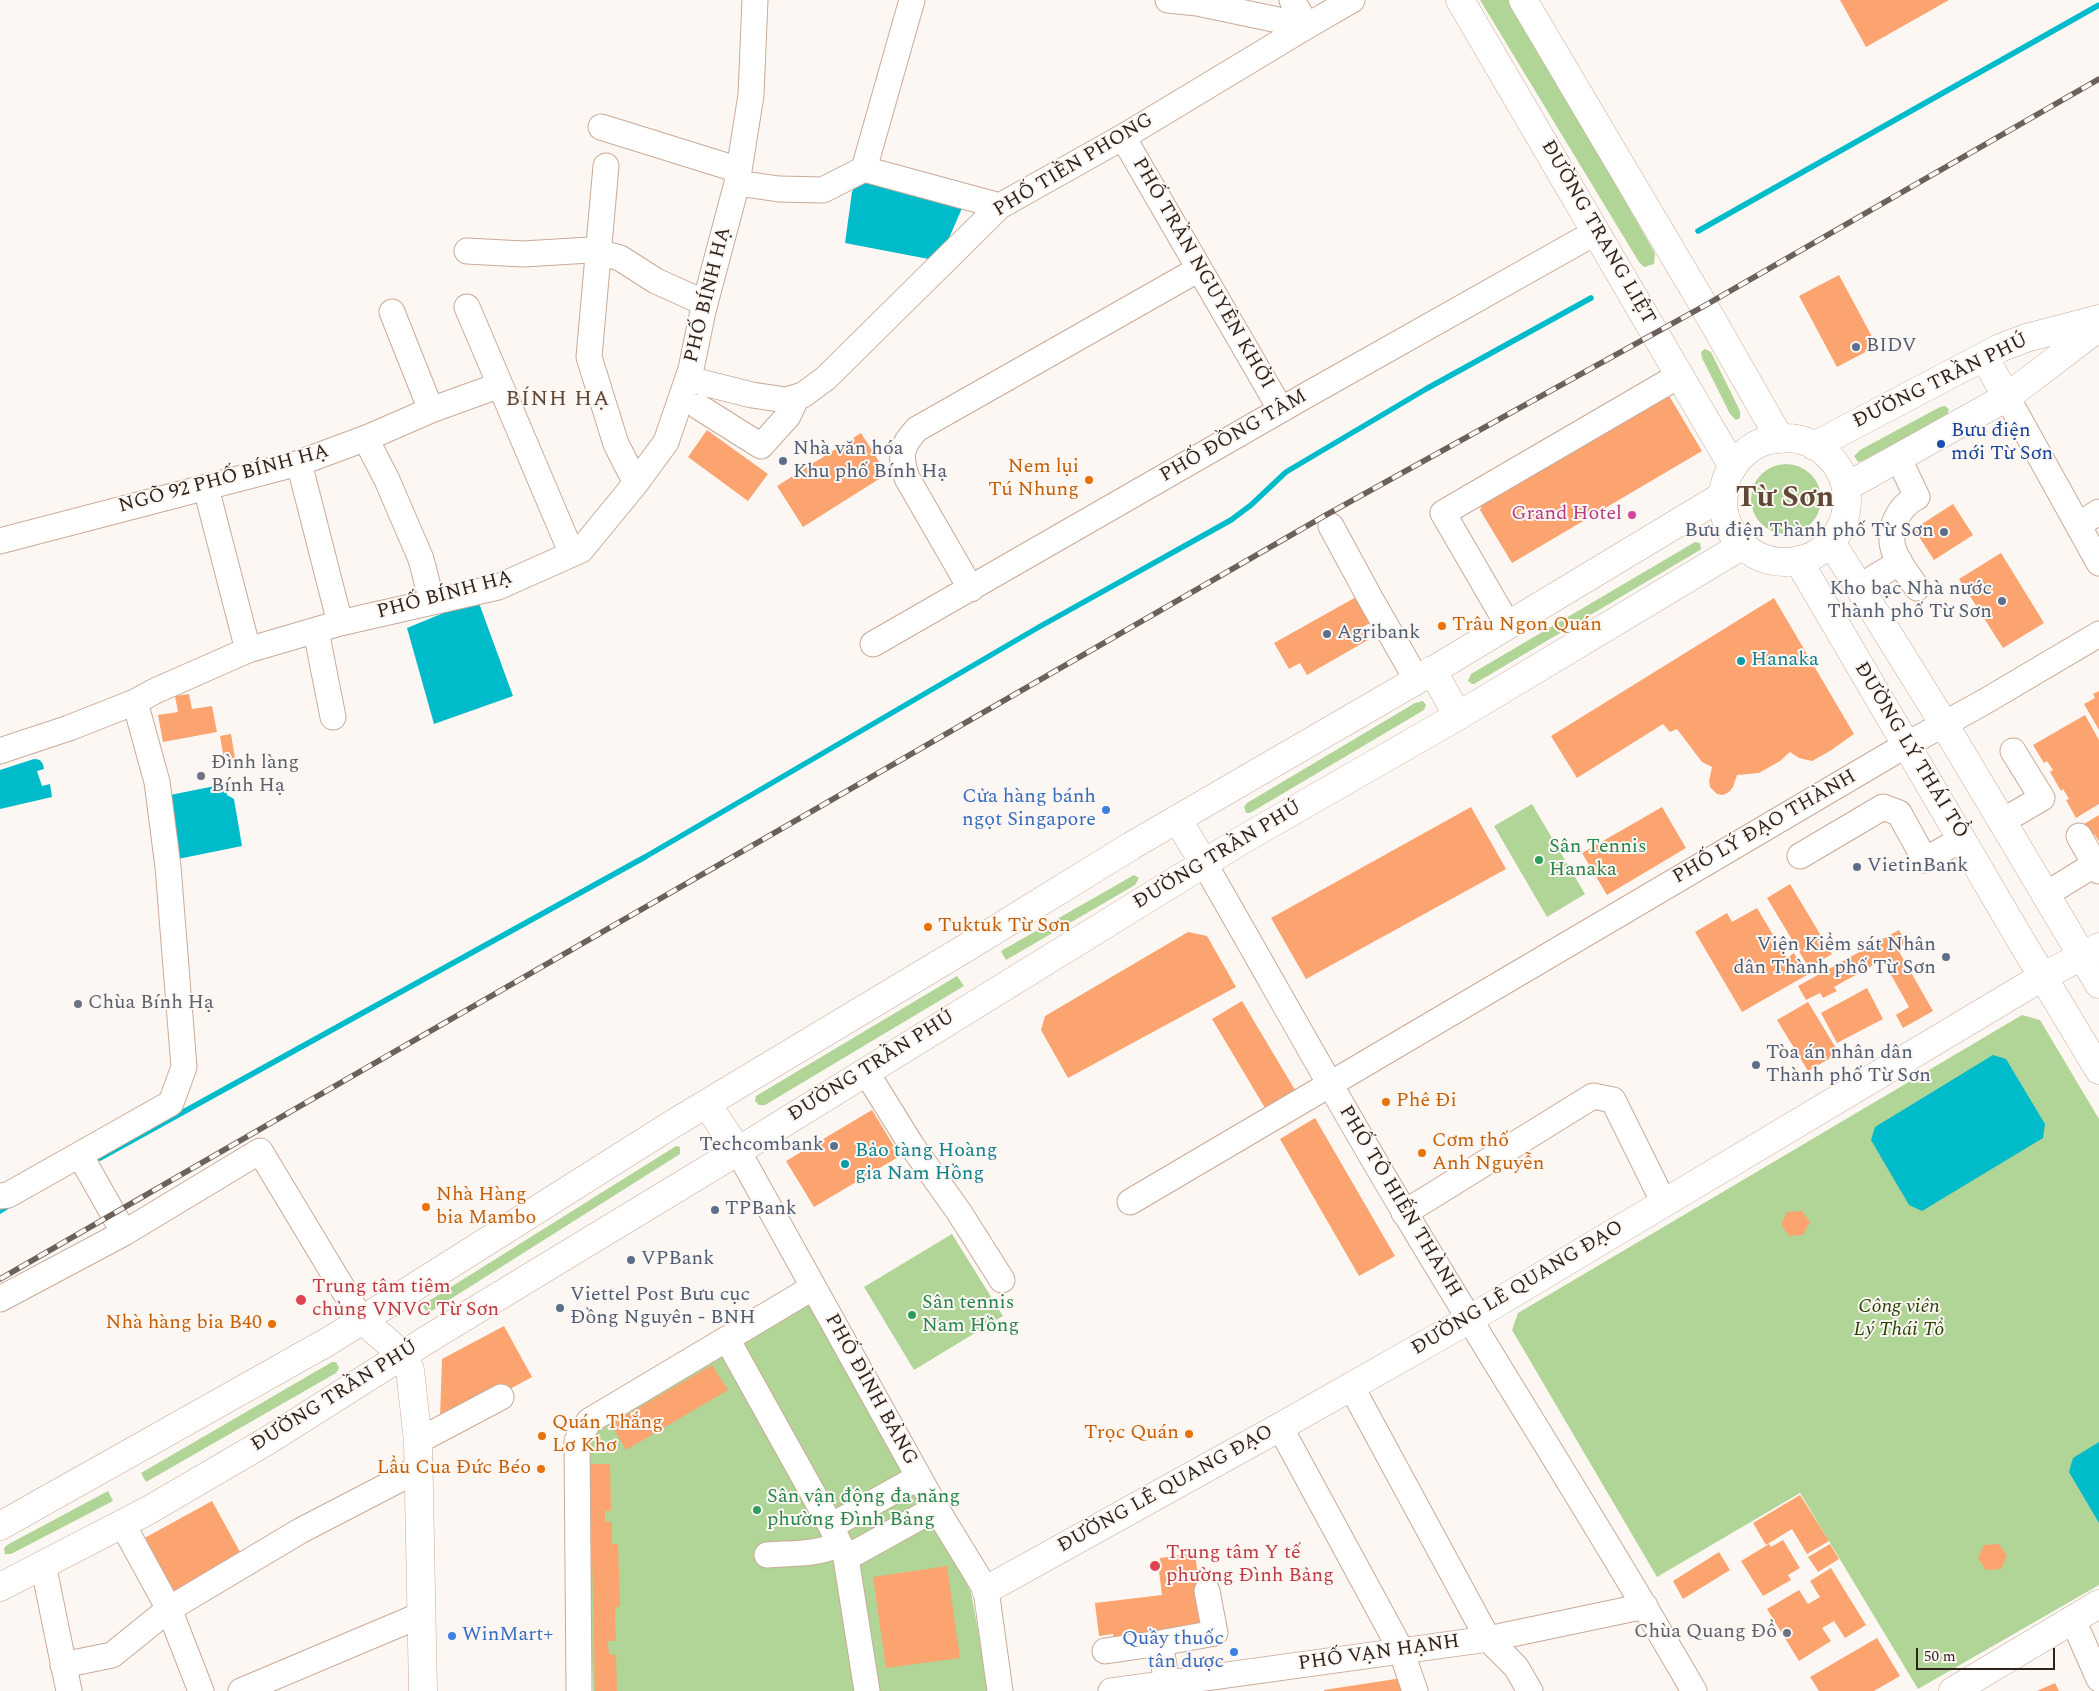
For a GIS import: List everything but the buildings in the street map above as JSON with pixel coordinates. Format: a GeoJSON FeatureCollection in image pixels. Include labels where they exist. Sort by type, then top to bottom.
{"type":"FeatureCollection","features":[{"type":"Feature","properties":{"kind":"main road","name":"ĐƯỜNG TRANG LIỆT"},"geometry":{"type":"LineString","coordinates":[[1460,0],[1733,467]]}},
{"type":"Feature","properties":{"kind":"main road"},"geometry":{"type":"LineString","coordinates":[[1523,0],[1709,314],[1780,439]]}},
{"type":"Feature","properties":{"kind":"main road","name":"ĐƯỜNG TRẦN PHÚ"},"geometry":{"type":"LineString","coordinates":[[1814,446],[1984,357],[2026,338],[2099,319]]}},
{"type":"Feature","properties":{"kind":"main road","name":"ĐƯỜNG TRẦN PHÚ"},"geometry":{"type":"LineString","coordinates":[[1846,487],[1900,459],[2007,397],[2099,327]]}},
{"type":"Feature","properties":{"kind":"main road"},"geometry":{"type":"LineString","coordinates":[[2026,338],[2042,370]]}},
{"type":"Feature","properties":{"kind":"main road"},"geometry":{"type":"LineString","coordinates":[[1984,357],[2007,397]]}},
{"type":"Feature","properties":{"kind":"main road"},"geometry":{"type":"LineString","coordinates":[[1770,440],[1798,440],[1814,446],[1836,464],[1846,487],[1847,502],[1844,519],[1831,542],[1813,555],[1783,562],[1768,559],[1754,553],[1743,545],[1729,525],[1724,511],[1724,495],[1733,467],[1743,455],[1754,447],[1770,440]]}},
{"type":"Feature","properties":{"kind":"main road"},"geometry":{"type":"LineString","coordinates":[[0,1526],[329,1341],[361,1319],[671,1125],[1177,819],[1425,675],[1724,495]]}},
{"type":"Feature","properties":{"kind":"main road","name":"ĐƯỜNG LÝ THÁI TỔ"},"geometry":{"type":"LineString","coordinates":[[1831,542],[1944,724],[2045,895],[2091,951],[2099,984]]}},
{"type":"Feature","properties":{"kind":"main road","name":"ĐƯỜNG TRẦN PHÚ"},"geometry":{"type":"LineString","coordinates":[[2,1583],[122,1523],[267,1441],[433,1336],[738,1151],[1204,863],[1458,716],[1743,545]]}},
{"type":"Feature","properties":{"kind":"main road","name":"ĐƯỜNG LÝ THÁI TỔ"},"geometry":{"type":"LineString","coordinates":[[1798,560],[2042,977],[2099,1070]]}},
{"type":"Feature","properties":{"kind":"main road"},"geometry":{"type":"LineString","coordinates":[[1425,675],[1458,716]]}},
{"type":"Feature","properties":{"kind":"main road"},"geometry":{"type":"LineString","coordinates":[[1177,819],[1204,863]]}},
{"type":"Feature","properties":{"kind":"main road","name":"ĐƯỜNG LÊ QUANG ĐẠO"},"geometry":{"type":"LineString","coordinates":[[986,1590],[1470,1319],[2042,977],[2091,951]]}},
{"type":"Feature","properties":{"kind":"main road"},"geometry":{"type":"LineString","coordinates":[[708,1104],[738,1151]]}},
{"type":"Feature","properties":{"kind":"main road"},"geometry":{"type":"LineString","coordinates":[[361,1319],[404,1356],[410,1370],[418,1454],[423,1691]]}},
{"type":"Feature","properties":{"kind":"main road"},"geometry":{"type":"LineString","coordinates":[[1953,1691],[2099,1604]]}},
{"type":"Feature","properties":{"kind":"street","name":"PHỐ BÍNH HẠ"},"geometry":{"type":"LineString","coordinates":[[0,751],[69,728],[135,702],[248,650],[340,623],[498,587],[581,550],[636,483],[666,442],[688,379],[705,303],[738,177],[751,95],[755,0]]}},
{"type":"Feature","properties":{"kind":"street"},"geometry":{"type":"LineString","coordinates":[[864,169],[912,0]]}},
{"type":"Feature","properties":{"kind":"street"},"geometry":{"type":"LineString","coordinates":[[1168,0],[1197,1],[1306,26]]}},
{"type":"Feature","properties":{"kind":"street"},"geometry":{"type":"LineString","coordinates":[[1292,0],[1306,26]]}},
{"type":"Feature","properties":{"kind":"street","name":"PHỐ TIỀN PHONG"},"geometry":{"type":"LineString","coordinates":[[688,379],[786,400],[803,395],[826,378],[1000,206],[1123,137],[1352,0]]}},
{"type":"Feature","properties":{"kind":"street"},"geometry":{"type":"LineString","coordinates":[[601,127],[738,177],[779,189],[823,190],[864,169],[1000,206]]}},
{"type":"Feature","properties":{"kind":"street","name":"PHỐ TRẦN NGUYÊN KHỞI"},"geometry":{"type":"LineString","coordinates":[[1123,137],[1281,410]]}},
{"type":"Feature","properties":{"kind":"street"},"geometry":{"type":"LineString","coordinates":[[606,166],[590,357],[616,444],[636,483]]}},
{"type":"Feature","properties":{"kind":"street","name":"PHỐ ĐỒNG TÂM"},"geometry":{"type":"LineString","coordinates":[[873,644],[1596,232]]}},
{"type":"Feature","properties":{"kind":"street"},"geometry":{"type":"LineString","coordinates":[[467,251],[523,254],[590,250],[620,258],[656,281],[705,303]]}},
{"type":"Feature","properties":{"kind":"street"},"geometry":{"type":"LineString","coordinates":[[970,589],[907,478],[902,455],[907,439],[917,429],[1199,268]]}},
{"type":"Feature","properties":{"kind":"street"},"geometry":{"type":"LineString","coordinates":[[467,307],[572,554]]}},
{"type":"Feature","properties":{"kind":"street"},"geometry":{"type":"LineString","coordinates":[[392,312],[431,410]]}},
{"type":"Feature","properties":{"kind":"street"},"geometry":{"type":"LineString","coordinates":[[1508,625],[1443,513],[1680,375]]}},
{"type":"Feature","properties":{"kind":"street","name":"NGÕ 92 PHỐ BÍNH HẠ"},"geometry":{"type":"LineString","coordinates":[[0,541],[298,464],[369,438],[431,410],[500,385]]}},
{"type":"Feature","properties":{"kind":"street"},"geometry":{"type":"LineString","coordinates":[[699,406],[761,446],[788,416],[797,397]]}},
{"type":"Feature","properties":{"kind":"street"},"geometry":{"type":"LineString","coordinates":[[2007,397],[2099,563]]}},
{"type":"Feature","properties":{"kind":"street"},"geometry":{"type":"LineString","coordinates":[[369,438],[371,449],[422,559],[432,602]]}},
{"type":"Feature","properties":{"kind":"street"},"geometry":{"type":"LineString","coordinates":[[1900,459],[1917,496],[1902,508],[1891,533],[1892,548],[1917,588]]}},
{"type":"Feature","properties":{"kind":"street"},"geometry":{"type":"LineString","coordinates":[[298,464],[340,623]]}},
{"type":"Feature","properties":{"kind":"street"},"geometry":{"type":"LineString","coordinates":[[206,488],[248,650]]}},
{"type":"Feature","properties":{"kind":"street"},"geometry":{"type":"LineString","coordinates":[[2078,525],[2099,512]]}},
{"type":"Feature","properties":{"kind":"street"},"geometry":{"type":"LineString","coordinates":[[1332,526],[1370,598],[1425,675]]}},
{"type":"Feature","properties":{"kind":"street"},"geometry":{"type":"LineString","coordinates":[[1859,586],[1900,562]]}},
{"type":"Feature","properties":{"kind":"street"},"geometry":{"type":"LineString","coordinates":[[316,631],[333,717]]}},
{"type":"Feature","properties":{"kind":"street","name":"PHỐ LÝ ĐẠO THÀNH"},"geometry":{"type":"LineString","coordinates":[[1130,1202],[1906,745],[2099,634]]}},
{"type":"Feature","properties":{"kind":"street"},"geometry":{"type":"LineString","coordinates":[[0,1196],[8,1195],[171,1103],[184,1067],[168,867],[158,792],[135,702]]}},
{"type":"Feature","properties":{"kind":"street"},"geometry":{"type":"LineString","coordinates":[[2001,822],[2042,798],[2013,751]]}},
{"type":"Feature","properties":{"kind":"street"},"geometry":{"type":"LineString","coordinates":[[1800,856],[1883,807],[1899,813],[1925,860],[1962,839]]}},
{"type":"Feature","properties":{"kind":"street"},"geometry":{"type":"LineString","coordinates":[[2045,895],[2097,868],[2079,836]]}},
{"type":"Feature","properties":{"kind":"street","name":"PHỐ TÔ HIẾN THÀNH"},"geometry":{"type":"LineString","coordinates":[[1204,863],[1329,1085],[1404,1213],[1645,1606],[1694,1691]]}},
{"type":"Feature","properties":{"kind":"street"},"geometry":{"type":"LineString","coordinates":[[866,1072],[912,1146],[959,1212],[1002,1280]]}},
{"type":"Feature","properties":{"kind":"street"},"geometry":{"type":"LineString","coordinates":[[1404,1213],[1593,1096],[1613,1100],[1664,1202]]}},
{"type":"Feature","properties":{"kind":"street"},"geometry":{"type":"LineString","coordinates":[[0,1299],[124,1232],[260,1150],[361,1319]]}},
{"type":"Feature","properties":{"kind":"street","name":"PHỐ ĐÌNH BẢNG"},"geometry":{"type":"LineString","coordinates":[[738,1151],[812,1288],[936,1508],[986,1590],[1000,1691]]}},
{"type":"Feature","properties":{"kind":"street"},"geometry":{"type":"LineString","coordinates":[[80,1154],[124,1232]]}},
{"type":"Feature","properties":{"kind":"street"},"geometry":{"type":"LineString","coordinates":[[579,1691],[576,1441],[589,1421],[812,1288]]}},
{"type":"Feature","properties":{"kind":"street"},"geometry":{"type":"LineString","coordinates":[[727,1339],[838,1543],[866,1691]]}},
{"type":"Feature","properties":{"kind":"street"},"geometry":{"type":"LineString","coordinates":[[1351,1386],[1488,1639],[1516,1666],[1530,1691]]}},
{"type":"Feature","properties":{"kind":"street"},"geometry":{"type":"LineString","coordinates":[[63,1665],[112,1655],[169,1609],[300,1531],[404,1477],[418,1454],[501,1397]]}},
{"type":"Feature","properties":{"kind":"street"},"geometry":{"type":"LineString","coordinates":[[1280,1427],[1401,1650],[1415,1691]]}},
{"type":"Feature","properties":{"kind":"street"},"geometry":{"type":"LineString","coordinates":[[767,1555],[828,1549],[919,1477]]}},
{"type":"Feature","properties":{"kind":"street"},"geometry":{"type":"LineString","coordinates":[[838,1543],[936,1508]]}},
{"type":"Feature","properties":{"kind":"street"},"geometry":{"type":"LineString","coordinates":[[122,1523],[169,1609],[200,1691]]}},
{"type":"Feature","properties":{"kind":"street"},"geometry":{"type":"LineString","coordinates":[[43,1564],[68,1691]]}},
{"type":"Feature","properties":{"kind":"street"},"geometry":{"type":"LineString","coordinates":[[1105,1651],[1215,1632],[1207,1591]]}},
{"type":"Feature","properties":{"kind":"street","name":"PHỐ VẠN HẠNH"},"geometry":{"type":"LineString","coordinates":[[1111,1691],[1182,1684],[1401,1650],[1488,1639],[1645,1606]]}},
{"type":"Feature","properties":{"kind":"street"},"geometry":{"type":"LineString","coordinates":[[241,1691],[422,1615]]}},
{"type":"Feature","properties":{"kind":"street"},"geometry":{"type":"LineString","coordinates":[[2073,1620],[2099,1679]]}},
{"type":"Feature","properties":{"kind":"street"},"geometry":{"type":"LineString","coordinates":[[1160,1643],[1182,1684]]}},
{"type":"Feature","properties":{"kind":"green space"},"geometry":{"type":"Polygon","coordinates":[[[1480,0],[1510,0],[1652,248],[1655,254],[1654,264],[1644,267],[1639,262],[1480,0]]]}},
{"type":"Feature","properties":{"kind":"green space"},"geometry":{"type":"Polygon","coordinates":[[[1705,349],[1711,352],[1740,411],[1740,418],[1736,420],[1730,414],[1702,358],[1701,352],[1705,349]]]}},
{"type":"Feature","properties":{"kind":"green space"},"geometry":{"type":"Polygon","coordinates":[[[1945,406],[1949,409],[1947,415],[1862,461],[1858,462],[1854,456],[1860,450],[1945,406]]]}},
{"type":"Feature","properties":{"kind":"green space"},"geometry":{"type":"Polygon","coordinates":[[[1793,464],[1806,470],[1815,479],[1819,485],[1821,499],[1819,513],[1811,524],[1800,532],[1779,534],[1772,532],[1761,524],[1753,513],[1751,492],[1753,485],[1761,474],[1772,466],[1793,464]]]}},
{"type":"Feature","properties":{"kind":"green space"},"geometry":{"type":"Polygon","coordinates":[[[1695,542],[1700,543],[1700,550],[1474,684],[1468,681],[1471,674],[1695,542]]]}},
{"type":"Feature","properties":{"kind":"green space"},"geometry":{"type":"Polygon","coordinates":[[[1423,701],[1426,705],[1424,710],[1250,813],[1246,813],[1244,807],[1247,803],[1415,703],[1423,701]]]}},
{"type":"Feature","properties":{"kind":"green space","name":"Sân Tennis Hanaka"},"geometry":{"type":"Polygon","coordinates":[[[1532,804],[1585,894],[1547,917],[1494,826],[1532,804]]]}},
{"type":"Feature","properties":{"kind":"green space"},"geometry":{"type":"Polygon","coordinates":[[[1134,875],[1139,878],[1135,885],[1006,960],[1001,951],[1134,875]]]}},
{"type":"Feature","properties":{"kind":"green space"},"geometry":{"type":"Polygon","coordinates":[[[957,976],[964,986],[765,1105],[759,1105],[755,1101],[756,1096],[957,976]]]}},
{"type":"Feature","properties":{"kind":"green space","name":"Công viên Lý Thái Tổ"},"geometry":{"type":"Polygon","coordinates":[[[2022,1015],[2040,1020],[2099,1119],[2099,1585],[1918,1689],[1800,1493],[1657,1577],[1512,1330],[1518,1313],[2022,1015]]]}},
{"type":"Feature","properties":{"kind":"green space"},"geometry":{"type":"Polygon","coordinates":[[[676,1146],[680,1147],[680,1154],[430,1312],[428,1313],[423,1307],[427,1302],[676,1146]]]}},
{"type":"Feature","properties":{"kind":"green space"},"geometry":{"type":"Polygon","coordinates":[[[952,1234],[1003,1316],[914,1370],[864,1287],[952,1234]]]}},
{"type":"Feature","properties":{"kind":"green space","name":"Sân vận động đa năng phường Đình Bảng"},"geometry":{"type":"Polygon","coordinates":[[[811,1297],[971,1592],[989,1691],[593,1691],[584,1455],[590,1441],[600,1428],[811,1297]]]}},
{"type":"Feature","properties":{"kind":"green space"},"geometry":{"type":"Polygon","coordinates":[[[332,1362],[336,1362],[339,1368],[336,1373],[146,1482],[141,1473],[332,1362]]]}},
{"type":"Feature","properties":{"kind":"green space"},"geometry":{"type":"Polygon","coordinates":[[[108,1491],[113,1501],[11,1554],[5,1554],[4,1548],[7,1545],[108,1491]]]}},
{"type":"Feature","properties":{"kind":"water"},"geometry":{"type":"Polygon","coordinates":[[[869,179],[963,206],[939,261],[845,243],[852,192],[854,188],[869,179]]]}},
{"type":"Feature","properties":{"kind":"water"},"geometry":{"type":"Polygon","coordinates":[[[479,603],[513,696],[434,724],[407,628],[463,605],[479,603]]]}},
{"type":"Feature","properties":{"kind":"water"},"geometry":{"type":"Polygon","coordinates":[[[34,759],[40,760],[42,763],[44,769],[37,771],[42,786],[50,784],[52,797],[0,809],[0,770],[34,759]]]}},
{"type":"Feature","properties":{"kind":"water"},"geometry":{"type":"Polygon","coordinates":[[[225,784],[227,795],[234,799],[242,846],[178,859],[170,795],[225,784]]]}},
{"type":"Feature","properties":{"kind":"water"},"geometry":{"type":"Polygon","coordinates":[[[1993,1055],[2006,1059],[2045,1124],[2043,1138],[1922,1211],[1909,1205],[1871,1140],[1875,1127],[1993,1055]]]}},
{"type":"Feature","properties":{"kind":"water"},"geometry":{"type":"Polygon","coordinates":[[[2099,1442],[2099,1523],[2069,1472],[2073,1458],[2099,1442]]]}},
{"type":"Feature","properties":{"kind":"waterway"},"geometry":{"type":"LineString","coordinates":[[1698,231],[2099,5]]}},
{"type":"Feature","properties":{"kind":"waterway"},"geometry":{"type":"LineString","coordinates":[[100,1158],[645,857],[1039,627],[1231,520],[1251,505],[1286,472],[1426,389],[1591,298]]}},
{"type":"Feature","properties":{"kind":"waterway"},"geometry":{"type":"LineString","coordinates":[[0,1211],[11,1204]]}},
{"type":"Feature","properties":{"kind":"railway"},"geometry":{"type":"LineString","coordinates":[[0,1279],[1326,515],[1704,306],[2099,79]]}},
{"type":"Feature","properties":{"kind":"place","name":"BIDV"},"geometry":{"type":"Point","coordinates":[1856,347]}},
{"type":"Feature","properties":{"kind":"place","name":"Bưu điện mới Từ Sơn"},"geometry":{"type":"Point","coordinates":[1941,444]}},
{"type":"Feature","properties":{"kind":"place","name":"Nhà văn hóa Khu phố Bính Hạ"},"geometry":{"type":"Point","coordinates":[783,461]}},
{"type":"Feature","properties":{"kind":"place","name":"Nem lụi Tú Nhung"},"geometry":{"type":"Point","coordinates":[1089,480]}},
{"type":"Feature","properties":{"kind":"place","name":"Grand Hotel"},"geometry":{"type":"Point","coordinates":[1632,515]}},
{"type":"Feature","properties":{"kind":"place","name":"Bưu điện Thành phố Từ Sơn"},"geometry":{"type":"Point","coordinates":[1944,532]}},
{"type":"Feature","properties":{"kind":"place","name":"Kho bạc Nhà nước Thành phố Từ Sơn"},"geometry":{"type":"Point","coordinates":[2002,601]}},
{"type":"Feature","properties":{"kind":"place","name":"Trâu Ngon Quán"},"geometry":{"type":"Point","coordinates":[1442,626]}},
{"type":"Feature","properties":{"kind":"place","name":"Agribank"},"geometry":{"type":"Point","coordinates":[1327,634]}},
{"type":"Feature","properties":{"kind":"place","name":"Hanaka"},"geometry":{"type":"Point","coordinates":[1741,661]}},
{"type":"Feature","properties":{"kind":"place","name":"Đình làng Bính Hạ"},"geometry":{"type":"Point","coordinates":[201,776]}},
{"type":"Feature","properties":{"kind":"place","name":"Cửa hàng bánh ngọt Singapore"},"geometry":{"type":"Point","coordinates":[1106,810]}},
{"type":"Feature","properties":{"kind":"place","name":"Sân Tennis Hanaka"},"geometry":{"type":"Point","coordinates":[1539,860]}},
{"type":"Feature","properties":{"kind":"place","name":"VietinBank"},"geometry":{"type":"Point","coordinates":[1857,867]}},
{"type":"Feature","properties":{"kind":"place","name":"Tuktuk Từ Sơn"},"geometry":{"type":"Point","coordinates":[928,927]}},
{"type":"Feature","properties":{"kind":"place","name":"Viện Kiểm sát Nhân dân Thành phố Từ Sơn"},"geometry":{"type":"Point","coordinates":[1946,957]}},
{"type":"Feature","properties":{"kind":"place","name":"Chùa Bính Hạ"},"geometry":{"type":"Point","coordinates":[78,1004]}},
{"type":"Feature","properties":{"kind":"place","name":"Tòa án nhân dân Thành phố Từ Sơn"},"geometry":{"type":"Point","coordinates":[1756,1065]}},
{"type":"Feature","properties":{"kind":"place","name":"Phê Đi"},"geometry":{"type":"Point","coordinates":[1386,1102]}},
{"type":"Feature","properties":{"kind":"place","name":"Techcombank"},"geometry":{"type":"Point","coordinates":[834,1146]}},
{"type":"Feature","properties":{"kind":"place","name":"Cơm thố Anh Nguyễn"},"geometry":{"type":"Point","coordinates":[1422,1153]}},
{"type":"Feature","properties":{"kind":"place","name":"Bảo tàng Hoàng gia Nam Hồng"},"geometry":{"type":"Point","coordinates":[845,1164]}},
{"type":"Feature","properties":{"kind":"place","name":"Nhà Hàng bia Mambo"},"geometry":{"type":"Point","coordinates":[426,1207]}},
{"type":"Feature","properties":{"kind":"place","name":"TPBank"},"geometry":{"type":"Point","coordinates":[715,1210]}},
{"type":"Feature","properties":{"kind":"place","name":"VPBank"},"geometry":{"type":"Point","coordinates":[631,1260]}},
{"type":"Feature","properties":{"kind":"place","name":"Trung tâm tiêm chủng VNVC Từ Sơn"},"geometry":{"type":"Point","coordinates":[301,1300]}},
{"type":"Feature","properties":{"kind":"place","name":"Viettel Post Bưu cục Đồng Nguyên - BNH"},"geometry":{"type":"Point","coordinates":[560,1308]}},
{"type":"Feature","properties":{"kind":"place","name":"Sân tennis Nam Hồng"},"geometry":{"type":"Point","coordinates":[912,1315]}},
{"type":"Feature","properties":{"kind":"place","name":"Nhà hàng bia B40"},"geometry":{"type":"Point","coordinates":[272,1324]}},
{"type":"Feature","properties":{"kind":"place","name":"Trọc Quán"},"geometry":{"type":"Point","coordinates":[1189,1434]}},
{"type":"Feature","properties":{"kind":"place","name":"Quán Thắng Lơ Khơ"},"geometry":{"type":"Point","coordinates":[542,1436]}},
{"type":"Feature","properties":{"kind":"place","name":"Lẩu Cua Đức Béo"},"geometry":{"type":"Point","coordinates":[541,1469]}},
{"type":"Feature","properties":{"kind":"place","name":"Sân vận động đa năng phường Đình Bảng"},"geometry":{"type":"Point","coordinates":[757,1510]}},
{"type":"Feature","properties":{"kind":"place","name":"Trung tâm Y tế phường Đình Bảng"},"geometry":{"type":"Point","coordinates":[1155,1566]}},
{"type":"Feature","properties":{"kind":"place","name":"Chùa Quang Đổ"},"geometry":{"type":"Point","coordinates":[1787,1633]}},
{"type":"Feature","properties":{"kind":"place","name":"WinMart+"},"geometry":{"type":"Point","coordinates":[452,1636]}},
{"type":"Feature","properties":{"kind":"place","name":"Quầy thuốc tân dược"},"geometry":{"type":"Point","coordinates":[1234,1652]}},
{"type":"Feature","properties":{"kind":"district","name":"BÍNH HẠ"},"geometry":{"type":"Point","coordinates":[558,401]}},
{"type":"Feature","properties":{"kind":"district","name":"Từ Sơn"},"geometry":{"type":"Point","coordinates":[1785,500]}}]}
